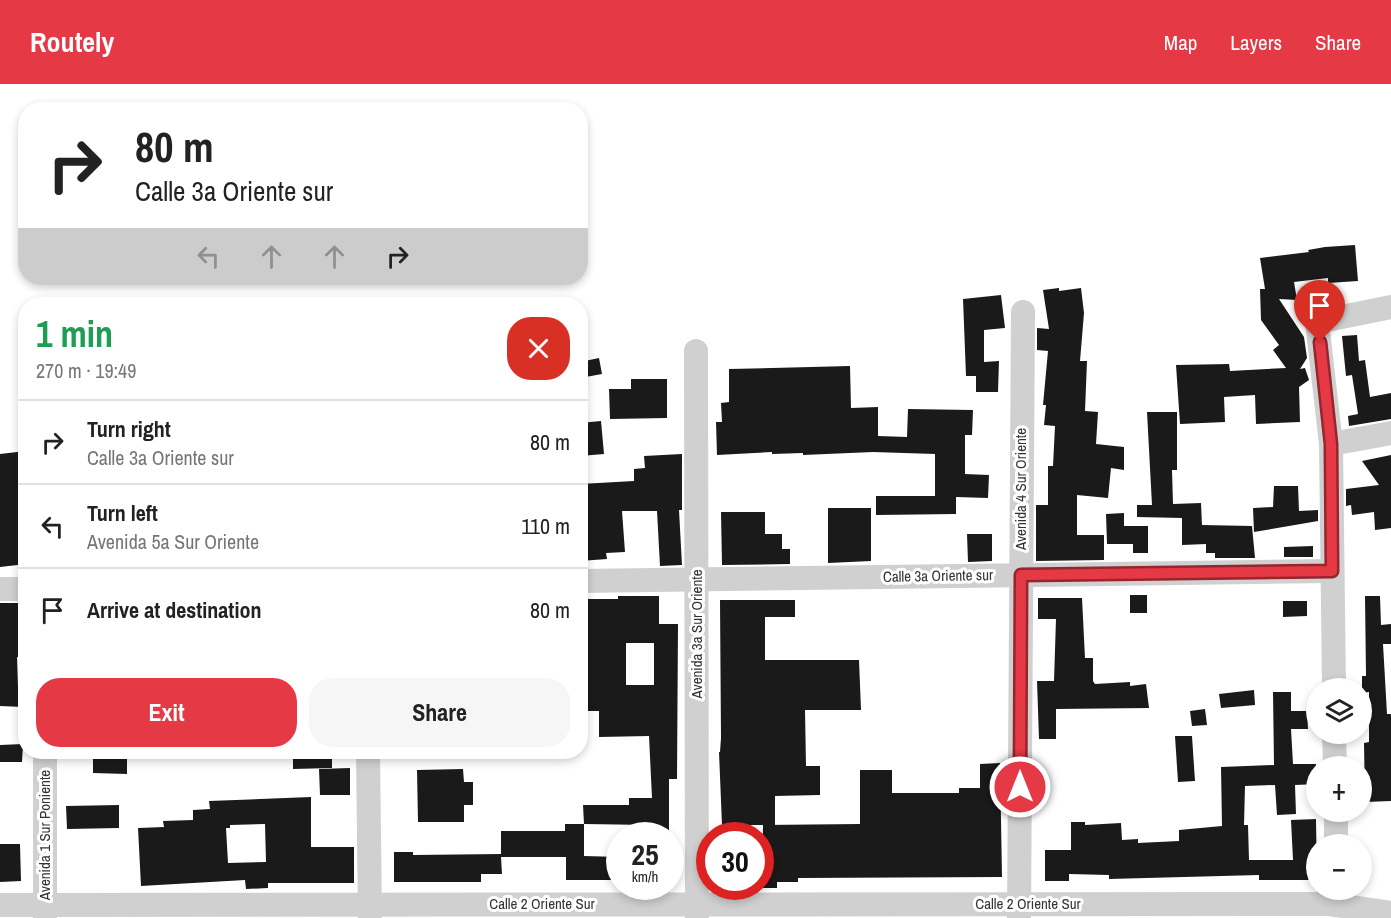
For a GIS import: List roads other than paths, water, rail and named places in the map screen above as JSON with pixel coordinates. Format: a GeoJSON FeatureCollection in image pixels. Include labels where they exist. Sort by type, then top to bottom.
{"type":"FeatureCollection","features":[{"type":"Feature","properties":{"kind":"street"},"geometry":{"type":"LineString","coordinates":[[1334,678],[1331,444],[1317,322],[1391,307]]}},
{"type":"Feature","properties":{"kind":"street","name":"Avenida 4 Sur Oriente"},"geometry":{"type":"LineString","coordinates":[[1019,911],[1023,312]]}},
{"type":"Feature","properties":{"kind":"street","name":"Avenida 3a Sur Oriente"},"geometry":{"type":"LineString","coordinates":[[696,351],[697,911]]}},
{"type":"Feature","properties":{"kind":"street"},"geometry":{"type":"LineString","coordinates":[[1331,444],[1391,434]]}},
{"type":"Feature","properties":{"kind":"street","name":"Calle 3a Oriente sur"},"geometry":{"type":"LineString","coordinates":[[588,581],[1332,571]]}},
{"type":"Feature","properties":{"kind":"street"},"geometry":{"type":"LineString","coordinates":[[0,589],[18,588]]}},
{"type":"Feature","properties":{"kind":"street","name":"Avenida 1 Sur Poniente"},"geometry":{"type":"LineString","coordinates":[[45,759],[45,911]]}},
{"type":"Feature","properties":{"kind":"street"},"geometry":{"type":"LineString","coordinates":[[368,759],[370,911]]}},
{"type":"Feature","properties":{"kind":"street","name":"Calle 2 Oriente Sur"},"geometry":{"type":"LineString","coordinates":[[0,906],[45,911],[1019,911],[1337,904],[1391,913]]}}]}
